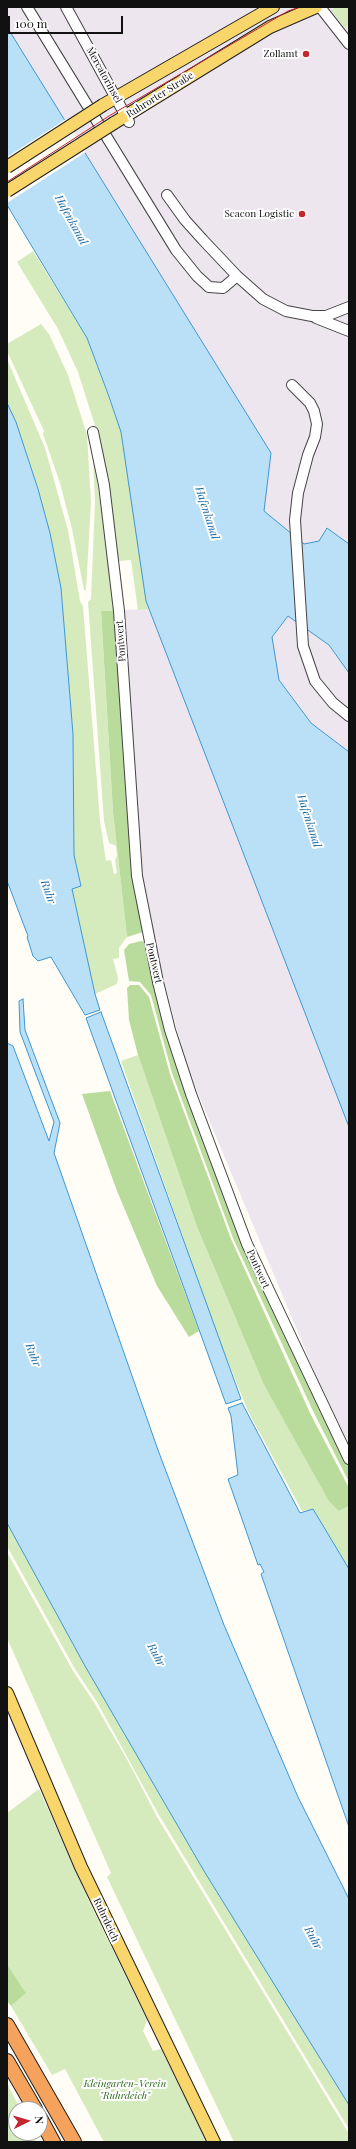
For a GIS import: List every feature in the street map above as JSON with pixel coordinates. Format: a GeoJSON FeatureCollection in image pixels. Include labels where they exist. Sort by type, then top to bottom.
{"type":"FeatureCollection","features":[{"type":"Feature","properties":{"kind":"highway"},"geometry":{"type":"LineString","coordinates":[[7,2025],[74,2142]]}},
{"type":"Feature","properties":{"kind":"highway"},"geometry":{"type":"LineString","coordinates":[[7,2061],[30,2101]]}},
{"type":"Feature","properties":{"kind":"highway"},"geometry":{"type":"LineString","coordinates":[[48,2133],[53,2142]]}},
{"type":"Feature","properties":{"kind":"main road","name":"Ruhrorter Straße"},"geometry":{"type":"LineString","coordinates":[[7,168],[103,105],[274,7]]}},
{"type":"Feature","properties":{"kind":"main road","name":"Ruhrorter Straße"},"geometry":{"type":"LineString","coordinates":[[7,191],[114,123],[128,119],[270,27],[316,8]]}},
{"type":"Feature","properties":{"kind":"main road","name":"Ruhrdeich"},"geometry":{"type":"LineString","coordinates":[[7,1693],[81,1867],[214,2142]]}},
{"type":"Feature","properties":{"kind":"street"},"geometry":{"type":"LineString","coordinates":[[27,7],[176,250],[197,276],[209,287],[223,288],[237,276]]}},
{"type":"Feature","properties":{"kind":"street","name":"Mercatorinsel"},"geometry":{"type":"LineString","coordinates":[[66,7],[128,119]]}},
{"type":"Feature","properties":{"kind":"street"},"geometry":{"type":"LineString","coordinates":[[316,8],[349,44]]}},
{"type":"Feature","properties":{"kind":"street"},"geometry":{"type":"LineString","coordinates":[[167,195],[185,220],[237,276],[254,292],[271,303],[286,311],[312,316],[326,316],[349,307]]}},
{"type":"Feature","properties":{"kind":"street"},"geometry":{"type":"LineString","coordinates":[[312,316],[349,331]]}},
{"type":"Feature","properties":{"kind":"street"},"geometry":{"type":"LineString","coordinates":[[292,385],[310,403],[314,411],[317,424],[315,437],[308,455],[298,493],[295,520],[302,633],[307,661],[315,681],[333,703],[349,716]]}},
{"type":"Feature","properties":{"kind":"street","name":"Pontwert"},"geometry":{"type":"LineString","coordinates":[[93,432],[104,485],[120,611],[137,876],[158,982],[170,1030],[191,1094],[247,1244],[349,1459]]}},
{"type":"Feature","properties":{"kind":"shaded area"},"geometry":{"type":"Polygon","coordinates":[[[7,7],[349,7],[349,544],[327,528],[319,541],[304,544],[264,511],[271,453],[7,27],[7,7]]]}},
{"type":"Feature","properties":{"kind":"shaded area"},"geometry":{"type":"Polygon","coordinates":[[[149,609],[349,1127],[349,1444],[328,1404],[186,1065],[152,934],[141,875],[124,610],[149,609]]]}},
{"type":"Feature","properties":{"kind":"shaded area"},"geometry":{"type":"Polygon","coordinates":[[[288,616],[329,645],[349,673],[349,752],[311,723],[279,680],[272,637],[288,616]]]}},
{"type":"Feature","properties":{"kind":"green space"},"geometry":{"type":"Polygon","coordinates":[[[336,7],[349,7],[349,24],[345,28],[331,10],[336,7]]]}},
{"type":"Feature","properties":{"kind":"green space"},"geometry":{"type":"Polygon","coordinates":[[[33,251],[87,338],[121,432],[149,609],[138,610],[131,560],[119,561],[99,438],[78,372],[58,329],[17,262],[33,251]]]}},
{"type":"Feature","properties":{"kind":"green space"},"geometry":{"type":"Polygon","coordinates":[[[41,324],[49,334],[68,375],[87,435],[91,502],[86,590],[84,590],[72,529],[60,483],[43,434],[44,431],[7,351],[7,344],[41,324]]]}},
{"type":"Feature","properties":{"kind":"green space"},"geometry":{"type":"Polygon","coordinates":[[[7,359],[45,448],[68,530],[80,601],[83,606],[100,821],[106,861],[111,860],[114,874],[117,873],[115,860],[117,856],[116,846],[109,843],[104,821],[88,602],[91,599],[95,502],[93,461],[98,486],[115,611],[101,611],[113,812],[127,937],[119,948],[119,958],[113,959],[118,978],[117,984],[95,994],[72,889],[81,886],[74,855],[73,734],[61,588],[50,533],[38,489],[16,422],[7,403],[7,359]]]}},
{"type":"Feature","properties":{"kind":"green space"},"geometry":{"type":"Polygon","coordinates":[[[101,611],[115,611],[132,876],[143,932],[127,937],[113,812],[101,611]]]}},
{"type":"Feature","properties":{"kind":"green space"},"geometry":{"type":"Polygon","coordinates":[[[141,941],[145,942],[154,984],[187,1095],[243,1246],[349,1468],[349,1482],[313,1411],[233,1238],[172,1073],[151,995],[140,982],[129,981],[124,950],[129,944],[141,941]]]}},
{"type":"Feature","properties":{"kind":"green space"},"geometry":{"type":"Polygon","coordinates":[[[130,985],[139,985],[149,997],[170,1074],[231,1239],[310,1413],[349,1488],[349,1506],[339,1511],[329,1501],[263,1383],[197,1227],[138,1055],[129,1020],[127,988],[130,985]]]}},
{"type":"Feature","properties":{"kind":"green space"},"geometry":{"type":"Polygon","coordinates":[[[138,1055],[197,1227],[263,1383],[339,1511],[349,1506],[349,1569],[313,1509],[302,1511],[248,1411],[220,1342],[121,1061],[138,1055]]]}},
{"type":"Feature","properties":{"kind":"green space"},"geometry":{"type":"Polygon","coordinates":[[[110,1091],[199,1331],[189,1337],[157,1286],[117,1191],[82,1094],[110,1091]]]}},
{"type":"Feature","properties":{"kind":"green space"},"geometry":{"type":"Polygon","coordinates":[[[7,1523],[85,1666],[204,1871],[349,2105],[349,2129],[159,1815],[97,1702],[75,1669],[7,1546],[7,1523]]]}},
{"type":"Feature","properties":{"kind":"green space"},"geometry":{"type":"Polygon","coordinates":[[[7,1552],[73,1671],[95,1704],[129,1763],[157,1817],[349,2134],[349,2142],[234,2142],[107,1877],[111,1873],[7,1638],[7,1552]]]}},
{"type":"Feature","properties":{"kind":"green space","name":"Kleingarten-Verein \"Ruhrdeich\""},"geometry":{"type":"Polygon","coordinates":[[[39,1789],[88,1899],[147,2020],[143,2031],[153,2051],[161,2049],[207,2142],[104,2142],[65,2069],[52,2075],[11,2006],[26,1993],[7,1964],[7,1813],[39,1789]]]}},
{"type":"Feature","properties":{"kind":"green space"},"geometry":{"type":"Polygon","coordinates":[[[7,1964],[26,1993],[11,2006],[7,2001],[7,1964]]]}},
{"type":"Feature","properties":{"kind":"green space"},"geometry":{"type":"Polygon","coordinates":[[[7,2083],[16,2101],[8,2101],[8,2141],[36,2142],[7,2142],[7,2083]]]}},
{"type":"Feature","properties":{"kind":"water","name":"Hafenkanal"},"geometry":{"type":"Polygon","coordinates":[[[7,27],[271,453],[264,511],[304,544],[319,541],[327,528],[349,544],[349,673],[329,645],[288,616],[272,637],[279,680],[311,723],[349,752],[349,1127],[146,601],[121,432],[108,394],[87,338],[7,205],[7,27]]]}},
{"type":"Feature","properties":{"kind":"water","name":"Ruhr"},"geometry":{"type":"Polygon","coordinates":[[[7,403],[16,422],[38,489],[50,533],[61,588],[73,734],[74,855],[81,886],[72,889],[95,994],[100,1010],[85,1015],[51,957],[38,961],[33,956],[27,937],[28,936],[7,881],[7,403]]]}},
{"type":"Feature","properties":{"kind":"water","name":"Ruhr"},"geometry":{"type":"Polygon","coordinates":[[[23,999],[25,1030],[60,1123],[54,1153],[158,1450],[224,1625],[298,1797],[349,1899],[349,2105],[204,1871],[85,1666],[7,1523],[7,1043],[13,1046],[49,1141],[54,1122],[20,1032],[19,1001],[23,999]]]}},
{"type":"Feature","properties":{"kind":"water"},"geometry":{"type":"Polygon","coordinates":[[[101,1012],[241,1399],[226,1404],[86,1018],[101,1012]]]}},
{"type":"Feature","properties":{"kind":"water"},"geometry":{"type":"Polygon","coordinates":[[[242,1403],[300,1513],[313,1509],[349,1569],[349,1827],[261,1574],[264,1572],[260,1564],[258,1565],[228,1479],[238,1475],[231,1416],[228,1408],[242,1403]]]}},
{"type":"Feature","properties":{"kind":"pier"},"geometry":{"type":"Polygon","coordinates":[[[66,119],[86,152],[7,203],[7,157],[66,119]]]}},
{"type":"Feature","properties":{"kind":"tram line"},"geometry":{"type":"LineString","coordinates":[[7,182],[109,116],[288,11],[300,7]]}},
{"type":"Feature","properties":{"kind":"place","name":"Zollamt"},"geometry":{"type":"Point","coordinates":[306,54]}},
{"type":"Feature","properties":{"kind":"place","name":"Seacon Logistic"},"geometry":{"type":"Point","coordinates":[302,214]}}]}
